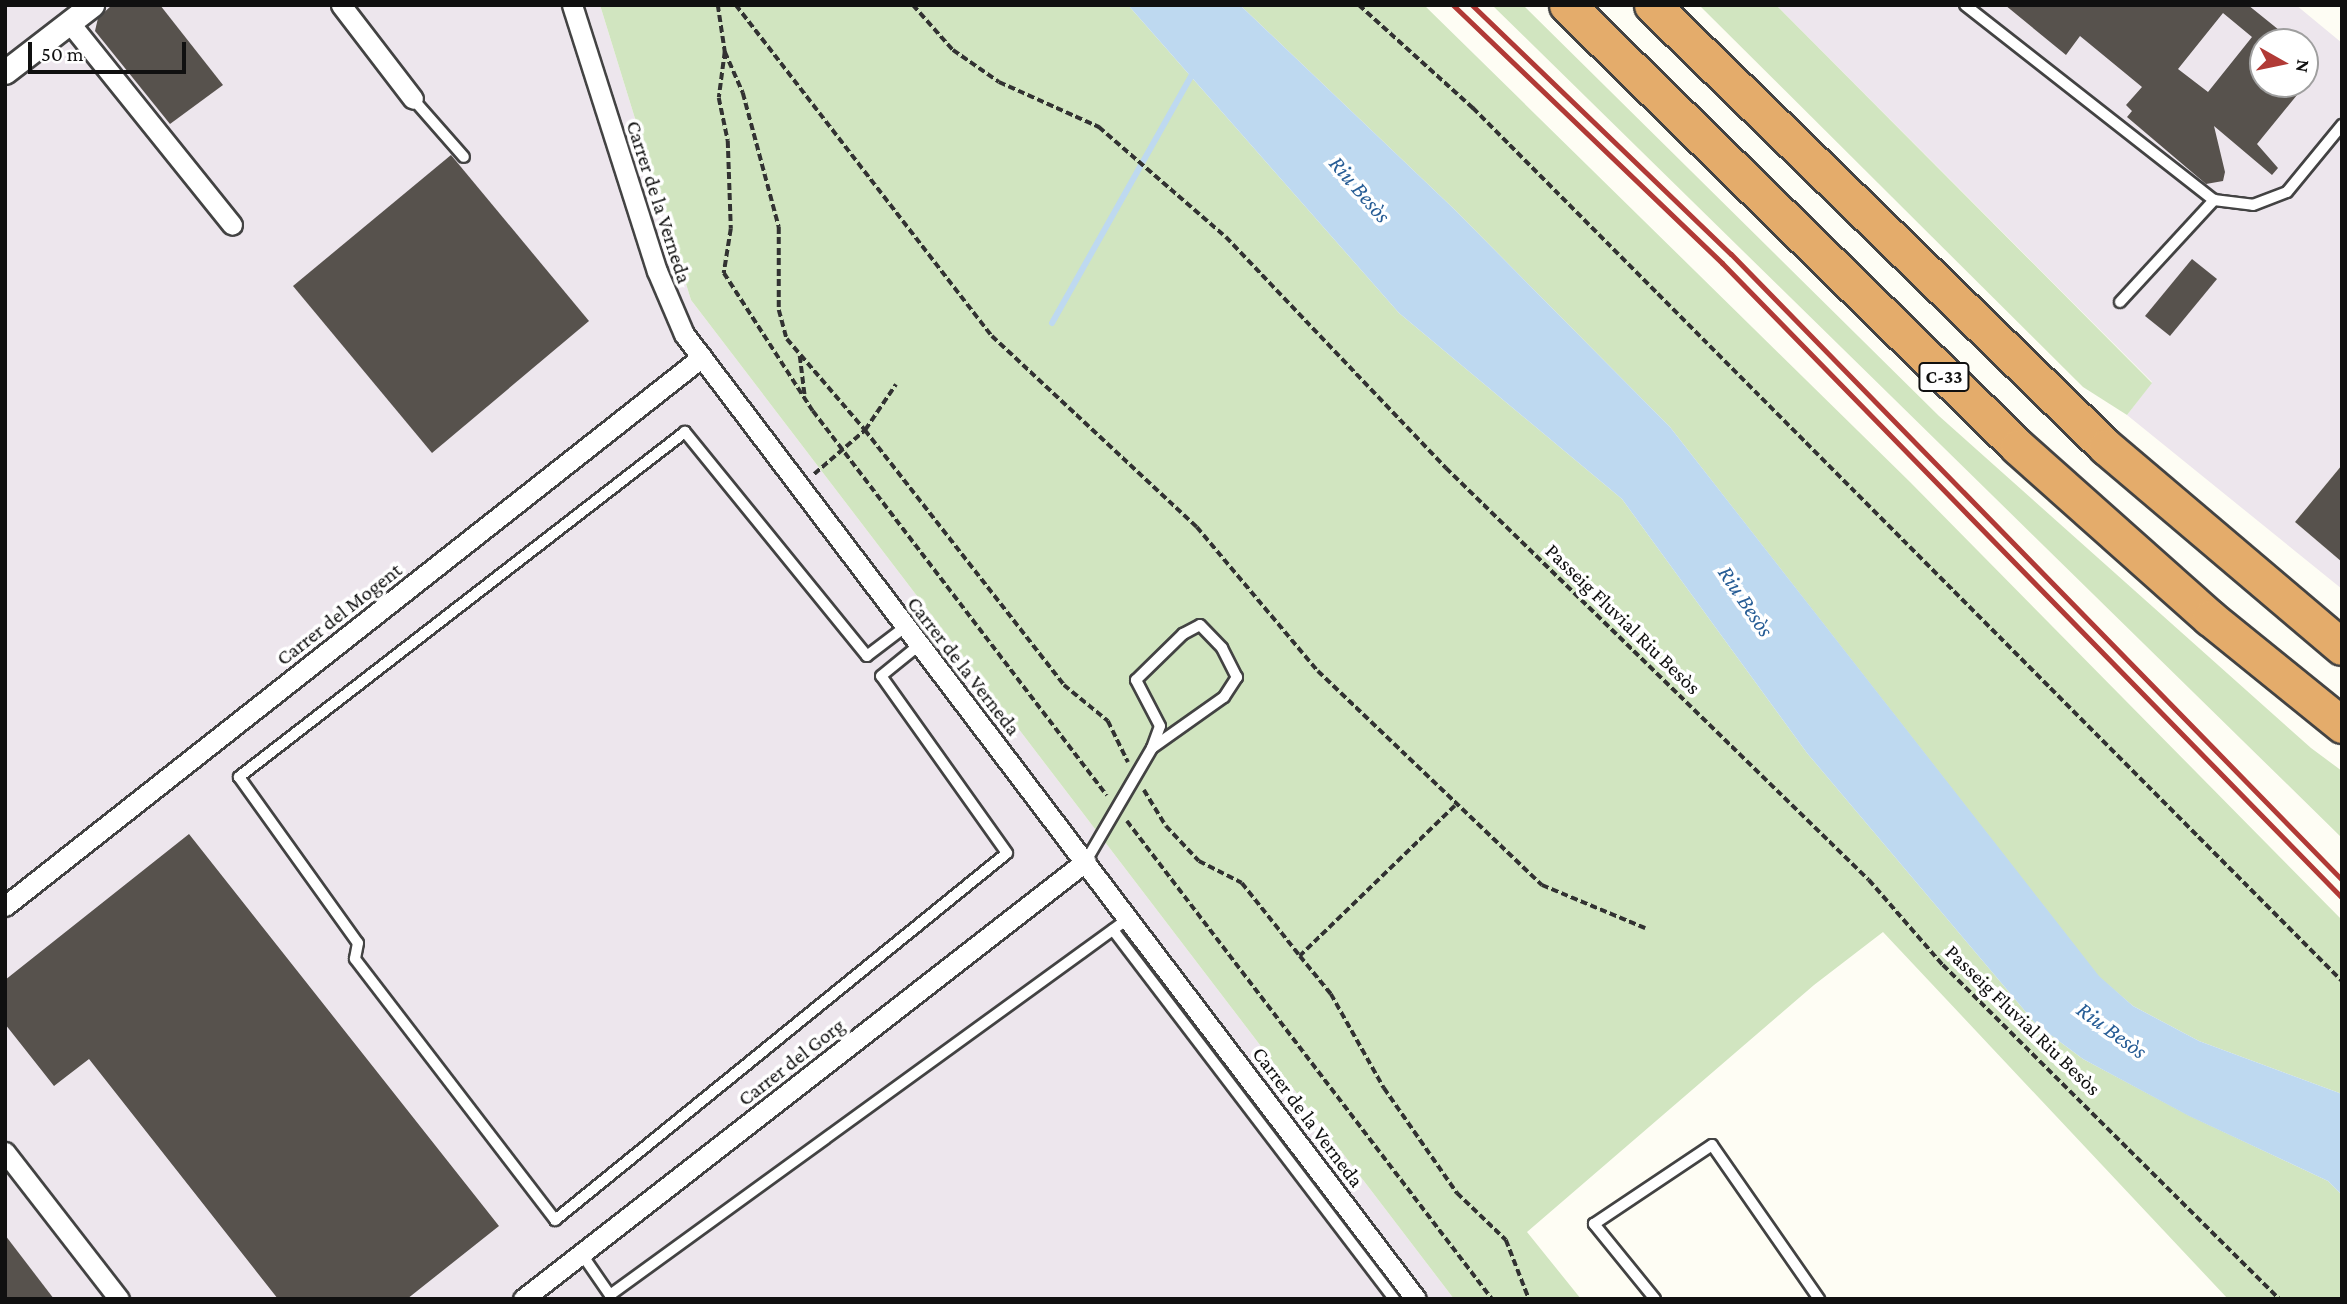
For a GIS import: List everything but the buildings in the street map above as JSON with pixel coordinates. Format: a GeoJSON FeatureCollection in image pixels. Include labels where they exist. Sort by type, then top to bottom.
{"type":"FeatureCollection","features":[{"type":"Feature","properties":{"kind":"highway","name":"C-33"},"geometry":{"type":"LineString","coordinates":[[1567,5],[2009,439],[2210,618],[2342,725]]}},
{"type":"Feature","properties":{"kind":"highway","name":"C-33"},"geometry":{"type":"LineString","coordinates":[[1652,5],[2050,395],[2342,647]]}},
{"type":"Feature","properties":{"kind":"street"},"geometry":{"type":"LineString","coordinates":[[5,72],[92,5]]}},
{"type":"Feature","properties":{"kind":"street"},"geometry":{"type":"LineString","coordinates":[[341,5],[413,99]]}},
{"type":"Feature","properties":{"kind":"street","name":"Carrer de la Verneda"},"geometry":{"type":"LineString","coordinates":[[572,6],[669,306],[702,358],[1416,1299]]}},
{"type":"Feature","properties":{"kind":"street"},"geometry":{"type":"LineString","coordinates":[[69,22],[232,225]]}},
{"type":"Feature","properties":{"kind":"street","name":"Carrer del Mogent"},"geometry":{"type":"LineString","coordinates":[[5,906],[702,358]]}},
{"type":"Feature","properties":{"kind":"street","name":"Carrer del Gorg"},"geometry":{"type":"LineString","coordinates":[[523,1299],[1086,861]]}},
{"type":"Feature","properties":{"kind":"street"},"geometry":{"type":"LineString","coordinates":[[5,1152],[119,1299]]}},
{"type":"Feature","properties":{"kind":"lane"},"geometry":{"type":"LineString","coordinates":[[1965,5],[2214,200],[2253,205],[2287,192],[2342,125]]}},
{"type":"Feature","properties":{"kind":"lane"},"geometry":{"type":"LineString","coordinates":[[413,99],[464,158]]}},
{"type":"Feature","properties":{"kind":"lane"},"geometry":{"type":"LineString","coordinates":[[2120,302],[2214,200]]}},
{"type":"Feature","properties":{"kind":"lane"},"geometry":{"type":"LineString","coordinates":[[905,628],[867,656],[685,432],[239,777],[358,943],[355,959],[555,1220],[1007,853],[881,676],[919,645]]}},
{"type":"Feature","properties":{"kind":"lane"},"geometry":{"type":"LineString","coordinates":[[1086,861],[1152,748],[1160,726],[1136,680],[1183,634],[1200,625],[1222,648],[1237,677],[1224,697],[1152,748]]}},
{"type":"Feature","properties":{"kind":"lane"},"geometry":{"type":"LineString","coordinates":[[581,1253],[610,1295],[1129,918]]}},
{"type":"Feature","properties":{"kind":"lane"},"geometry":{"type":"LineString","coordinates":[[1112,930],[1394,1299]]}},
{"type":"Feature","properties":{"kind":"lane"},"geometry":{"type":"LineString","coordinates":[[1655,1299],[1594,1224],[1712,1144],[1819,1299]]}},
{"type":"Feature","properties":{"kind":"path"},"geometry":{"type":"LineString","coordinates":[[718,5],[725,52],[758,141],[779,228],[779,310],[787,339],[865,430],[1064,685],[1108,722],[1135,776],[1166,826],[1199,861],[1242,883],[1331,994],[1384,1088],[1457,1193],[1506,1240],[1530,1299]]}},
{"type":"Feature","properties":{"kind":"path"},"geometry":{"type":"LineString","coordinates":[[736,5],[992,336],[1197,527],[1318,671],[1455,806],[1542,885],[1645,928]]}},
{"type":"Feature","properties":{"kind":"path","name":"Passeig Fluvial Riu Besòs"},"geometry":{"type":"LineString","coordinates":[[913,5],[953,50],[999,82],[1099,127],[1226,237],[1446,468],[1869,880],[1943,965],[2279,1299]]}},
{"type":"Feature","properties":{"kind":"path"},"geometry":{"type":"LineString","coordinates":[[1360,5],[1473,108],[2342,981]]}},
{"type":"Feature","properties":{"kind":"path"},"geometry":{"type":"LineString","coordinates":[[725,52],[719,98],[728,141],[731,229],[724,273],[805,399],[1492,1299]]}},
{"type":"Feature","properties":{"kind":"path"},"geometry":{"type":"LineString","coordinates":[[800,354],[805,399]]}},
{"type":"Feature","properties":{"kind":"path"},"geometry":{"type":"LineString","coordinates":[[800,487],[865,430],[896,384]]}},
{"type":"Feature","properties":{"kind":"path"},"geometry":{"type":"LineString","coordinates":[[1300,957],[1455,806]]}},
{"type":"Feature","properties":{"kind":"shaded area"},"geometry":{"type":"Polygon","coordinates":[[[5,5],[600,5],[691,300],[1454,1299],[5,1299],[5,5]]]}},
{"type":"Feature","properties":{"kind":"shaded area"},"geometry":{"type":"Polygon","coordinates":[[[1776,5],[2296,5],[2342,43],[2342,465],[2295,522],[2342,562],[2342,589],[2127,415],[2152,382],[1776,5]]]}},
{"type":"Feature","properties":{"kind":"green space"},"geometry":{"type":"Polygon","coordinates":[[[600,5],[1128,5],[1399,313],[1622,499],[1807,753],[2036,1024],[2083,1059],[2190,1116],[2328,1181],[2342,1195],[2342,1299],[2228,1299],[1883,932],[1814,985],[1527,1232],[1581,1299],[1454,1299],[691,300],[600,5]]]}},
{"type":"Feature","properties":{"kind":"green space"},"geometry":{"type":"Polygon","coordinates":[[[1240,5],[1424,5],[1910,482],[2342,920],[2342,1094],[2199,1041],[2133,1006],[2098,976],[1670,427],[1454,209],[1240,5]]]}},
{"type":"Feature","properties":{"kind":"green space"},"geometry":{"type":"Polygon","coordinates":[[[1492,5],[1523,5],[1939,416],[2311,748],[2342,771],[2342,838],[1492,5]]]}},
{"type":"Feature","properties":{"kind":"green space"},"geometry":{"type":"Polygon","coordinates":[[[1699,5],[1776,5],[2152,383],[2127,415],[2083,387],[1699,5]]]}},
{"type":"Feature","properties":{"kind":"water","name":"Riu Besòs"},"geometry":{"type":"Polygon","coordinates":[[[1128,5],[1240,5],[1454,209],[1670,427],[2099,976],[2133,1006],[2199,1041],[2342,1094],[2342,1195],[2328,1181],[2189,1116],[2083,1059],[2036,1024],[1807,753],[1622,499],[1399,313],[1128,5]]]}},
{"type":"Feature","properties":{"kind":"waterway"},"geometry":{"type":"LineString","coordinates":[[1052,323],[1194,71]]}},
{"type":"Feature","properties":{"kind":"railway"},"geometry":{"type":"LineString","coordinates":[[1453,5],[1722,263],[2342,898]]}},
{"type":"Feature","properties":{"kind":"railway"},"geometry":{"type":"LineString","coordinates":[[1472,5],[1731,254],[2342,880]]}}]}
